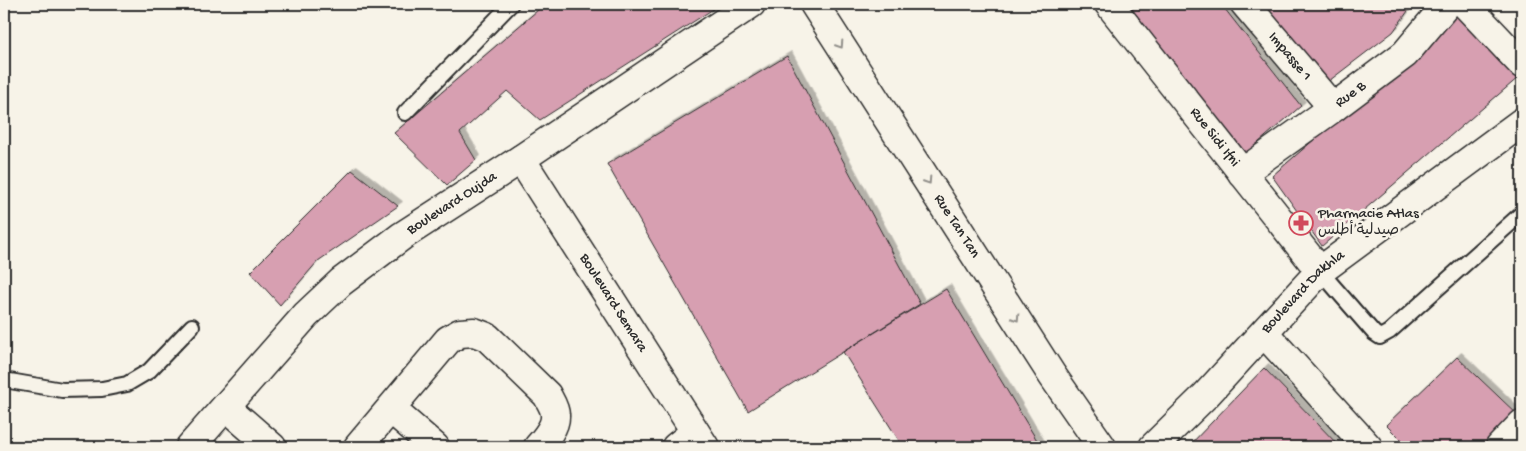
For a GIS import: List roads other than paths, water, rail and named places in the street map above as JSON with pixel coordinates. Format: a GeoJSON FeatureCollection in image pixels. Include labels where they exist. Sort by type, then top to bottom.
{"type":"FeatureCollection","features":[{"type":"Feature","properties":{"kind":"street","name":"Boulevard Oujda"},"geometry":{"type":"LineString","coordinates":[[190,447],[306,315],[341,282],[402,236],[521,159],[751,4]]}},
{"type":"Feature","properties":{"kind":"street","name":"Rue Tan Tan"},"geometry":{"type":"LineString","coordinates":[[814,4],[1052,375],[1102,447]]}},
{"type":"Feature","properties":{"kind":"street","name":"Rue Sidi Ifni"},"geometry":{"type":"LineString","coordinates":[[1110,4],[1320,271]]}},
{"type":"Feature","properties":{"kind":"street","name":"Impasse 1"},"geometry":{"type":"LineString","coordinates":[[1245,4],[1333,108]]}},
{"type":"Feature","properties":{"kind":"street","name":"Rue B"},"geometry":{"type":"LineString","coordinates":[[1242,173],[1405,54],[1447,4]]}},
{"type":"Feature","properties":{"kind":"street"},"geometry":{"type":"LineString","coordinates":[[1465,4],[1522,64]]}},
{"type":"Feature","properties":{"kind":"street","name":"Boulevard Dakhla"},"geometry":{"type":"LineString","coordinates":[[1152,447],[1206,395],[1320,271],[1522,122]]}},
{"type":"Feature","properties":{"kind":"street","name":"Boulevard Semara"},"geometry":{"type":"LineString","coordinates":[[521,159],[692,442]]}},
{"type":"Feature","properties":{"kind":"street"},"geometry":{"type":"LineString","coordinates":[[358,447],[448,340],[460,333],[474,332],[488,337],[548,396],[556,416],[548,436],[538,447]]}},
{"type":"Feature","properties":{"kind":"street"},"geometry":{"type":"LineString","coordinates":[[1264,332],[1368,447]]}},
{"type":"Feature","properties":{"kind":"street"},"geometry":{"type":"LineString","coordinates":[[226,407],[272,447]]}},
{"type":"Feature","properties":{"kind":"street"},"geometry":{"type":"LineString","coordinates":[[391,409],[435,447]]}},
{"type":"Feature","properties":{"kind":"street"},"geometry":{"type":"LineString","coordinates":[[1500,447],[1522,424]]}},
{"type":"Feature","properties":{"kind":"lane"},"geometry":{"type":"LineString","coordinates":[[405,113],[510,4]]}},
{"type":"Feature","properties":{"kind":"lane"},"geometry":{"type":"LineString","coordinates":[[1320,271],[1374,333],[1380,337],[1389,332],[1522,213]]}},
{"type":"Feature","properties":{"kind":"lane"},"geometry":{"type":"LineString","coordinates":[[4,380],[62,390],[102,389],[127,384],[149,371],[192,326]]}},
{"type":"Feature","properties":{"kind":"place","name":"Pharmacie Atlas صيدلية أطلس"},"geometry":{"type":"Point","coordinates":[1301,223]}}]}
